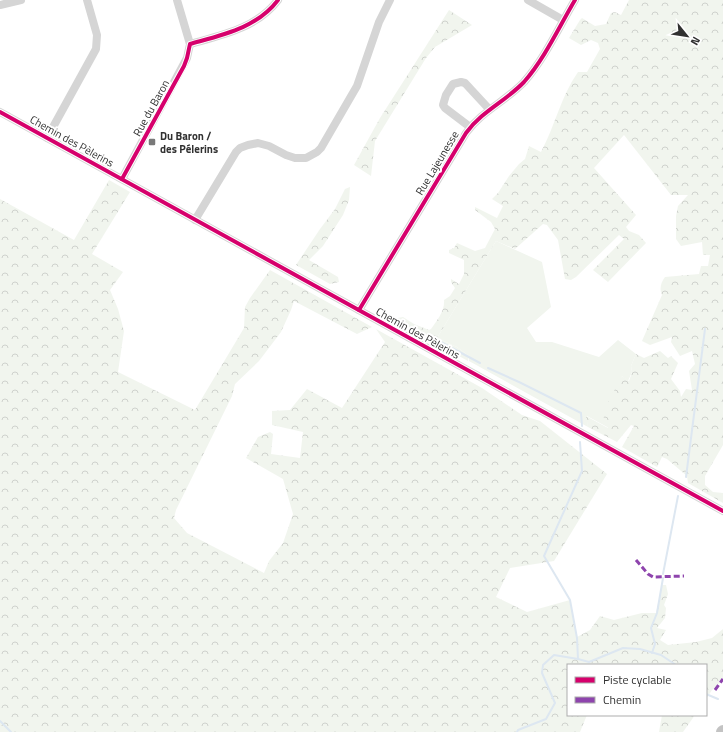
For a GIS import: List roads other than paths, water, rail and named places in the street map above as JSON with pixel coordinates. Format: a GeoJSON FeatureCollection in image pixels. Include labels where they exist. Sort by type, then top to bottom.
{"type":"FeatureCollection","features":[{"type":"Feature","properties":{"kind":"street"},"geometry":{"type":"LineString","coordinates":[[0,5],[21,0]]}},
{"type":"Feature","properties":{"kind":"street"},"geometry":{"type":"LineString","coordinates":[[47,138],[96,49],[97,35],[87,0]]}},
{"type":"Feature","properties":{"kind":"street"},"geometry":{"type":"LineString","coordinates":[[177,0],[190,44],[230,32],[255,22],[267,13],[278,0]]}},
{"type":"Feature","properties":{"kind":"street"},"geometry":{"type":"LineString","coordinates":[[195,220],[236,152],[240,148],[248,145],[263,144],[291,158],[299,159],[312,155],[321,148],[357,86],[379,22],[390,0]]}},
{"type":"Feature","properties":{"kind":"street"},"geometry":{"type":"LineString","coordinates":[[528,0],[563,20]]}},
{"type":"Feature","properties":{"kind":"street","name":"Rue Lajeunesse"},"geometry":{"type":"LineString","coordinates":[[359,310],[470,127],[524,81],[542,55],[574,0]]}},
{"type":"Feature","properties":{"kind":"street","name":"Rue du Baron"},"geometry":{"type":"LineString","coordinates":[[122,179],[184,66],[190,44]]}},
{"type":"Feature","properties":{"kind":"street","name":"Rue Lajeunesse"},"geometry":{"type":"LineString","coordinates":[[470,127],[443,105],[446,95],[453,84],[457,82],[465,83],[490,109]]}},
{"type":"Feature","properties":{"kind":"street","name":"Chemin des Pèlerins"},"geometry":{"type":"LineString","coordinates":[[0,112],[723,511]]}},
{"type":"Feature","properties":{"kind":"waterway"},"geometry":{"type":"LineString","coordinates":[[686,477],[705,329]]}},
{"type":"Feature","properties":{"kind":"waterway"},"geometry":{"type":"LineString","coordinates":[[437,340],[480,363]]}},
{"type":"Feature","properties":{"kind":"waterway"},"geometry":{"type":"LineString","coordinates":[[488,368],[581,413],[582,426]]}},
{"type":"Feature","properties":{"kind":"waterway"},"geometry":{"type":"LineString","coordinates":[[578,659],[577,638],[570,600],[544,556],[582,471],[580,442]]}},
{"type":"Feature","properties":{"kind":"waterway"},"geometry":{"type":"LineString","coordinates":[[663,574],[678,496]]}},
{"type":"Feature","properties":{"kind":"waterway"},"geometry":{"type":"LineString","coordinates":[[652,653],[655,644],[651,628],[657,613],[663,578]]}},
{"type":"Feature","properties":{"kind":"waterway"},"geometry":{"type":"LineString","coordinates":[[517,732],[518,730],[546,719],[555,703],[542,673],[543,665],[554,655],[589,662],[623,648],[640,649],[661,655],[674,664]]}},
{"type":"Feature","properties":{"kind":"waterway"},"geometry":{"type":"LineString","coordinates":[[707,694],[718,699]]}},
{"type":"Feature","properties":{"kind":"waterway"},"geometry":{"type":"LineString","coordinates":[[0,721],[11,732]]}},
{"type":"Feature","properties":{"kind":"place","name":"Du Baron / des Pélerins"},"geometry":{"type":"Point","coordinates":[152,142]}}]}
